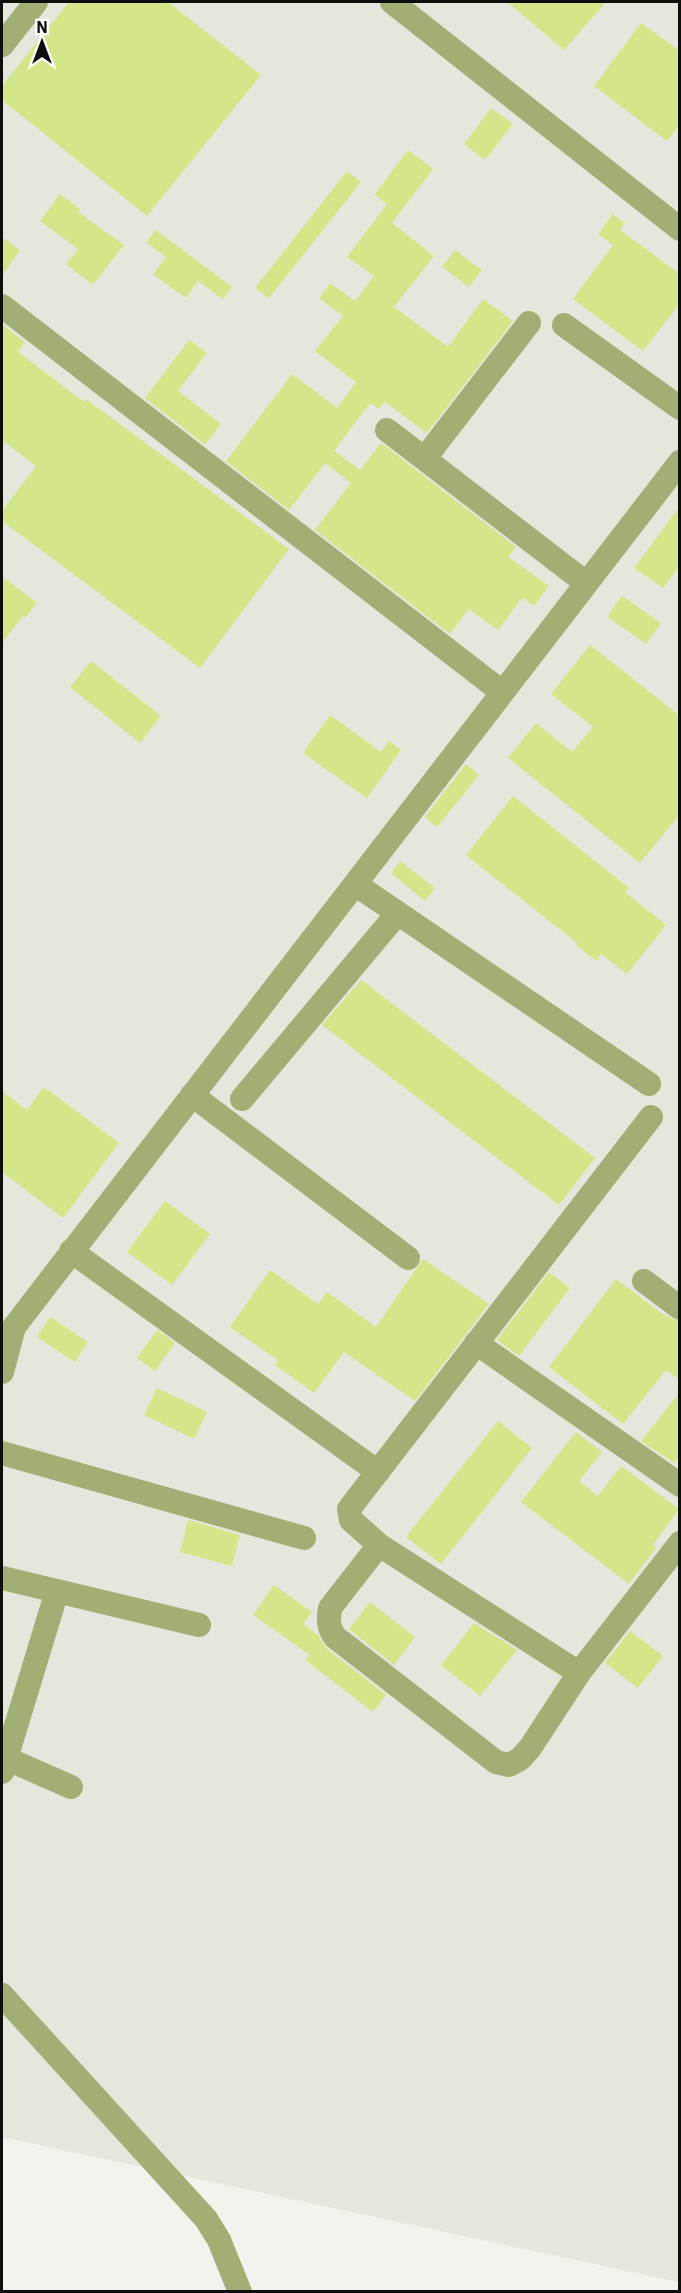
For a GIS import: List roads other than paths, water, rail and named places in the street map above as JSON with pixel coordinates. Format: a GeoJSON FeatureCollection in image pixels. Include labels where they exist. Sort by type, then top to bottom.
{"type":"FeatureCollection","features":[{"type":"Feature","properties":{"kind":"street"},"geometry":{"type":"LineString","coordinates":[[2,45],[36,2]]}},
{"type":"Feature","properties":{"kind":"street"},"geometry":{"type":"LineString","coordinates":[[392,2],[680,229]]}},
{"type":"Feature","properties":{"kind":"street"},"geometry":{"type":"LineString","coordinates":[[2,306],[502,692]]}},
{"type":"Feature","properties":{"kind":"street"},"geometry":{"type":"LineString","coordinates":[[425,458],[529,323]]}},
{"type":"Feature","properties":{"kind":"street"},"geometry":{"type":"LineString","coordinates":[[564,325],[680,408]]}},
{"type":"Feature","properties":{"kind":"street"},"geometry":{"type":"LineString","coordinates":[[387,430],[586,583]]}},
{"type":"Feature","properties":{"kind":"street"},"geometry":{"type":"LineString","coordinates":[[2,1372],[14,1327],[680,462]]}},
{"type":"Feature","properties":{"kind":"street"},"geometry":{"type":"LineString","coordinates":[[355,884],[649,1084]]}},
{"type":"Feature","properties":{"kind":"street"},"geometry":{"type":"LineString","coordinates":[[242,1099],[397,914]]}},
{"type":"Feature","properties":{"kind":"street"},"geometry":{"type":"LineString","coordinates":[[192,1095],[408,1258]]}},
{"type":"Feature","properties":{"kind":"street"},"geometry":{"type":"LineString","coordinates":[[579,1673],[379,1545],[351,1520],[349,1509],[651,1117]]}},
{"type":"Feature","properties":{"kind":"street"},"geometry":{"type":"LineString","coordinates":[[71,1251],[378,1472]]}},
{"type":"Feature","properties":{"kind":"street"},"geometry":{"type":"LineString","coordinates":[[644,1281],[680,1308]]}},
{"type":"Feature","properties":{"kind":"street"},"geometry":{"type":"LineString","coordinates":[[476,1343],[680,1485]]}},
{"type":"Feature","properties":{"kind":"street"},"geometry":{"type":"LineString","coordinates":[[2,1454],[304,1538]]}},
{"type":"Feature","properties":{"kind":"street"},"geometry":{"type":"LineString","coordinates":[[379,1545],[330,1608],[328,1619],[330,1630],[335,1637],[496,1762],[509,1765],[520,1759],[530,1748],[579,1673],[680,1543]]}},
{"type":"Feature","properties":{"kind":"street"},"geometry":{"type":"LineString","coordinates":[[2,1578],[199,1625]]}},
{"type":"Feature","properties":{"kind":"street"},"geometry":{"type":"LineString","coordinates":[[57,1591],[3,1765],[71,1787]]}},
{"type":"Feature","properties":{"kind":"street"},"geometry":{"type":"LineString","coordinates":[[2,1995],[206,2219],[219,2240],[240,2292]]}}]}
